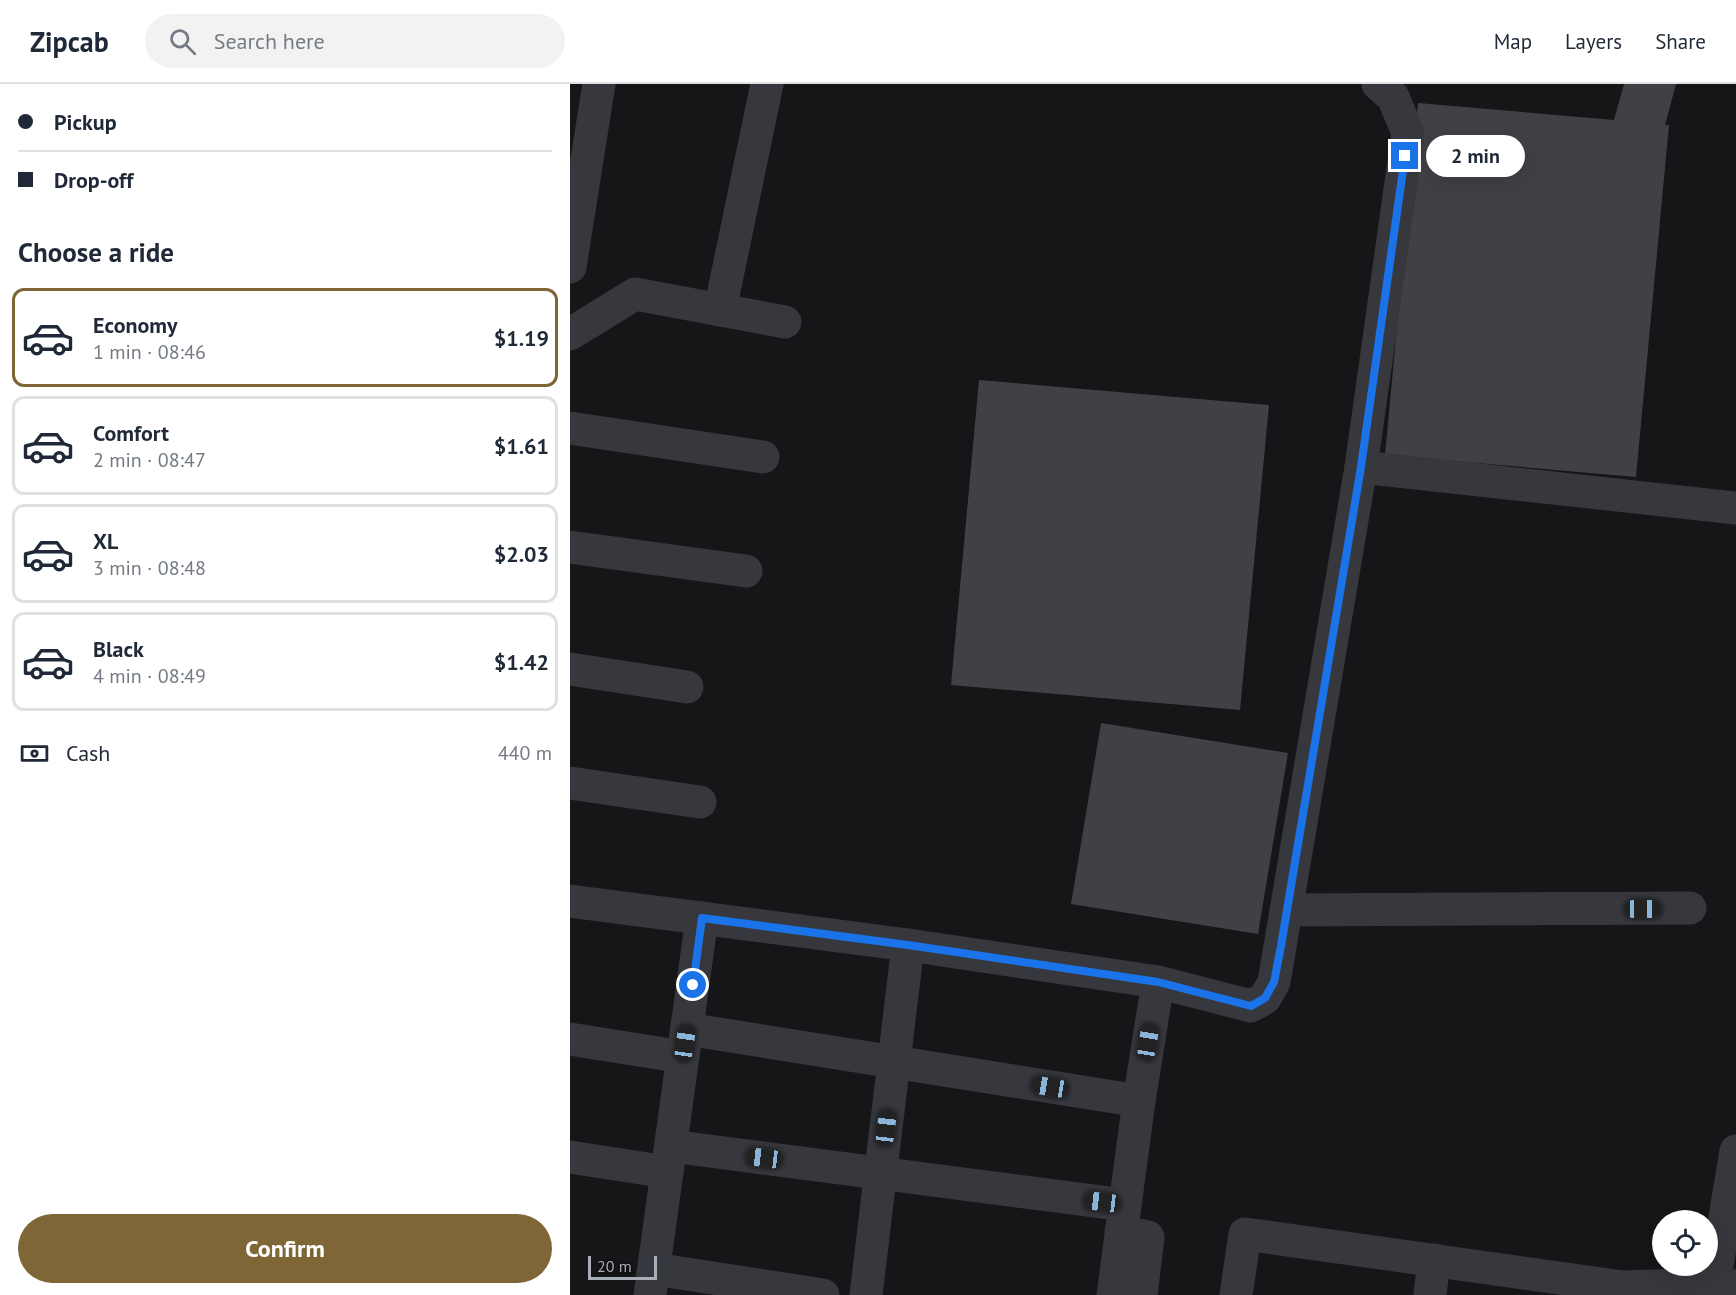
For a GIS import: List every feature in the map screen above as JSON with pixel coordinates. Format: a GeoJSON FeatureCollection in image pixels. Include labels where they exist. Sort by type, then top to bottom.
{"type":"FeatureCollection","features":[{"type":"Feature","properties":{"kind":"street"},"geometry":{"type":"LineString","coordinates":[[570,267],[598,84]]}},
{"type":"Feature","properties":{"kind":"street"},"geometry":{"type":"LineString","coordinates":[[720,310],[767,84]]}},
{"type":"Feature","properties":{"kind":"street"},"geometry":{"type":"LineString","coordinates":[[570,901],[908,945],[1158,982],[1251,1006],[1265,998],[1274,982],[1361,467],[1408,134],[1393,97],[1378,84]]}},
{"type":"Feature","properties":{"kind":"street"},"geometry":{"type":"LineString","coordinates":[[570,333],[635,294],[785,322]]}},
{"type":"Feature","properties":{"kind":"street"},"geometry":{"type":"LineString","coordinates":[[570,428],[763,457]]}},
{"type":"Feature","properties":{"kind":"street"},"geometry":{"type":"LineString","coordinates":[[1361,467],[1736,508]]}},
{"type":"Feature","properties":{"kind":"street"},"geometry":{"type":"LineString","coordinates":[[570,547],[746,571]]}},
{"type":"Feature","properties":{"kind":"street"},"geometry":{"type":"LineString","coordinates":[[570,669],[687,687]]}},
{"type":"Feature","properties":{"kind":"street"},"geometry":{"type":"LineString","coordinates":[[570,783],[700,802]]}},
{"type":"Feature","properties":{"kind":"street"},"geometry":{"type":"LineString","coordinates":[[1287,910],[1690,908]]}},
{"type":"Feature","properties":{"kind":"street"},"geometry":{"type":"LineString","coordinates":[[702,918],[652,1282],[822,1295]]}},
{"type":"Feature","properties":{"kind":"street"},"geometry":{"type":"LineString","coordinates":[[866,1295],[908,945]]}},
{"type":"Feature","properties":{"kind":"street"},"geometry":{"type":"LineString","coordinates":[[1113,1295],[1139,1101],[1158,982]]}},
{"type":"Feature","properties":{"kind":"street"},"geometry":{"type":"LineString","coordinates":[[570,1039],[685,1043],[894,1062],[1139,1101]]}},
{"type":"Feature","properties":{"kind":"street"},"geometry":{"type":"LineString","coordinates":[[1236,1295],[1245,1234],[1434,1260],[1622,1291],[1725,1285],[1736,1151]]}},
{"type":"Feature","properties":{"kind":"street"},"geometry":{"type":"LineString","coordinates":[[570,1157],[669,1159],[881,1173],[1123,1218],[1148,1237],[1141,1295]]}},
{"type":"Feature","properties":{"kind":"street"},"geometry":{"type":"LineString","coordinates":[[1430,1295],[1434,1260]]}},
{"type":"Feature","properties":{"kind":"building"},"geometry":{"type":"Polygon","coordinates":[[[1624,84],[1676,84],[1665,125],[1669,125],[1636,477],[1385,455],[1418,103],[1614,120],[1624,84]]]}},
{"type":"Feature","properties":{"kind":"building"},"geometry":{"type":"Polygon","coordinates":[[[979,380],[1269,405],[1240,710],[951,685],[979,380]]]}},
{"type":"Feature","properties":{"kind":"building"},"geometry":{"type":"Polygon","coordinates":[[[1101,723],[1288,753],[1258,934],[1071,904],[1101,723]]]}},
{"type":"Feature","properties":{"kind":"route"},"geometry":{"type":"LineString","coordinates":[[693,985],[702,918],[908,945],[1158,982],[1251,1006],[1265,998],[1274,982],[1281,946],[1361,467],[1405,156]]}}]}
